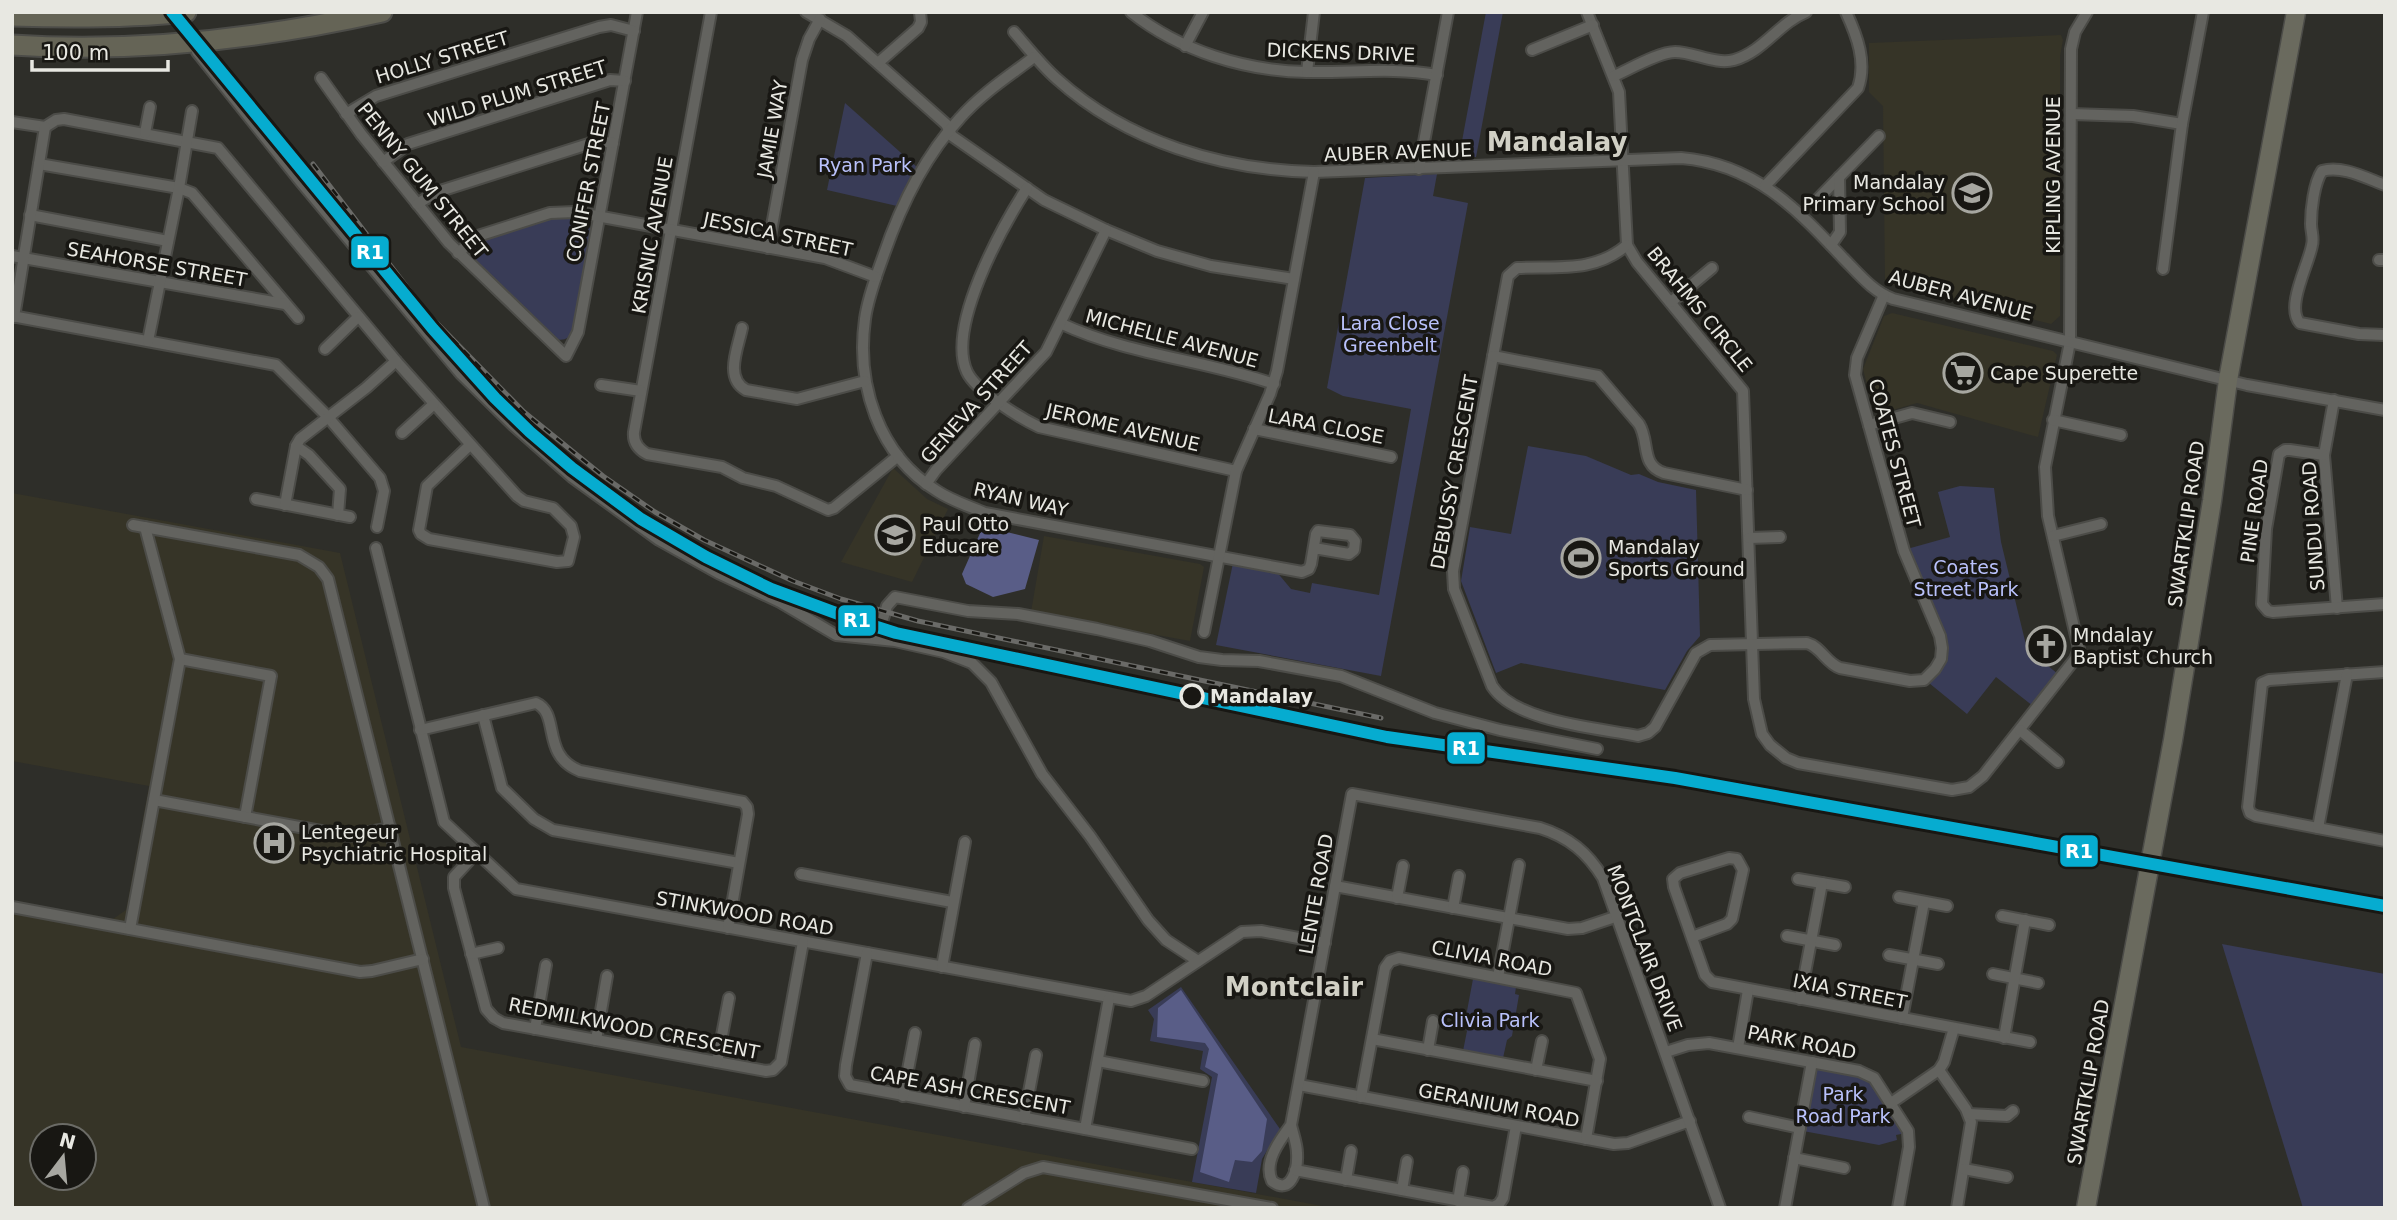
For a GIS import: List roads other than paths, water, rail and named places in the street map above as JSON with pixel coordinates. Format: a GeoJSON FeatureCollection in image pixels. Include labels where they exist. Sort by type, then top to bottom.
{"type":"FeatureCollection","features":[{"type":"Feature","properties":{"kind":"highway"},"geometry":{"type":"LineString","coordinates":[[12,16],[137,17],[186,12]]}},
{"type":"Feature","properties":{"kind":"highway"},"geometry":{"type":"LineString","coordinates":[[12,46],[159,46],[240,38],[382,12]]}},
{"type":"Feature","properties":{"kind":"main road","name":"SWARTKLIP ROAD"},"geometry":{"type":"LineString","coordinates":[[2086,1208],[2156,831],[2193,620],[2228,380],[2296,12]]}},
{"type":"Feature","properties":{"kind":"street","name":"CONIFER STREET"},"geometry":{"type":"LineString","coordinates":[[566,356],[578,332],[637,12]]}},
{"type":"Feature","properties":{"kind":"street","name":"KRISNIC AVENUE"},"geometry":{"type":"LineString","coordinates":[[711,12],[641,391],[634,437],[639,449],[652,454],[722,467],[743,478],[776,486],[828,510],[898,456]]}},
{"type":"Feature","properties":{"kind":"street"},"geometry":{"type":"LineString","coordinates":[[806,12],[847,36],[946,124],[953,136],[1027,188],[1072,215],[1157,251],[1211,266],[1294,279]]}},
{"type":"Feature","properties":{"kind":"street"},"geometry":{"type":"LineString","coordinates":[[878,63],[918,28],[921,22],[920,12]]}},
{"type":"Feature","properties":{"kind":"street","name":"DICKENS DRIVE"},"geometry":{"type":"LineString","coordinates":[[1131,12],[1185,46],[1253,66],[1307,72],[1397,69],[1437,75]]}},
{"type":"Feature","properties":{"kind":"street"},"geometry":{"type":"LineString","coordinates":[[1185,46],[1203,12]]}},
{"type":"Feature","properties":{"kind":"street"},"geometry":{"type":"LineString","coordinates":[[1307,72],[1314,12]]}},
{"type":"Feature","properties":{"kind":"street"},"geometry":{"type":"LineString","coordinates":[[1419,169],[1448,12]]}},
{"type":"Feature","properties":{"kind":"street"},"geometry":{"type":"LineString","coordinates":[[1587,12],[1615,76],[1620,100],[1622,160]]}},
{"type":"Feature","properties":{"kind":"street"},"geometry":{"type":"LineString","coordinates":[[1615,76],[1672,52],[1726,62],[1738,59],[1764,43],[1793,18],[1806,12]]}},
{"type":"Feature","properties":{"kind":"street"},"geometry":{"type":"LineString","coordinates":[[1765,186],[1858,88],[1861,77],[1859,43],[1846,12]]}},
{"type":"Feature","properties":{"kind":"street"},"geometry":{"type":"LineString","coordinates":[[2163,269],[2182,124],[2203,12]]}},
{"type":"Feature","properties":{"kind":"street","name":"KIPLING AVENUE"},"geometry":{"type":"LineString","coordinates":[[2070,342],[2071,49],[2082,14]]}},
{"type":"Feature","properties":{"kind":"street","name":"JAMIE WAY"},"geometry":{"type":"LineString","coordinates":[[768,248],[802,60],[820,19]]}},
{"type":"Feature","properties":{"kind":"street"},"geometry":{"type":"LineString","coordinates":[[1532,50],[1593,24]]}},
{"type":"Feature","properties":{"kind":"street","name":"HOLLY STREET"},"geometry":{"type":"LineString","coordinates":[[346,114],[376,96],[598,27],[611,25],[634,31]]}},
{"type":"Feature","properties":{"kind":"street","name":"AUBER AVENUE"},"geometry":{"type":"LineString","coordinates":[[1014,32],[1034,57],[1067,88],[1094,108],[1164,144],[1199,156],[1244,167],[1314,172],[1681,158],[1708,161],[1735,169],[1765,186],[1802,215],[1871,286],[1884,295],[2228,380],[2385,410]]}},
{"type":"Feature","properties":{"kind":"street"},"geometry":{"type":"LineString","coordinates":[[197,52],[300,181],[456,368],[513,425],[562,468],[641,528],[718,573],[780,602],[836,635],[858,639],[877,638],[944,652],[980,669],[991,682],[1042,774],[1090,835],[1148,920],[1166,940],[1198,961]]}},
{"type":"Feature","properties":{"kind":"street","name":"RYAN WAY"},"geometry":{"type":"LineString","coordinates":[[1034,57],[975,103],[949,130],[928,161],[901,211],[876,277],[864,326],[865,381],[876,417],[898,456],[926,484],[947,497],[985,513],[1302,572],[1309,569],[1314,548]]}},
{"type":"Feature","properties":{"kind":"street","name":"PENNY GUM STREET"},"geometry":{"type":"LineString","coordinates":[[321,78],[383,162],[458,253],[566,356]]}},
{"type":"Feature","properties":{"kind":"street","name":"WILD PLUM STREET"},"geometry":{"type":"LineString","coordinates":[[383,162],[408,144],[610,80],[625,81]]}},
{"type":"Feature","properties":{"kind":"street"},"geometry":{"type":"LineString","coordinates":[[145,133],[150,107]]}},
{"type":"Feature","properties":{"kind":"street"},"geometry":{"type":"LineString","coordinates":[[148,341],[192,111]]}},
{"type":"Feature","properties":{"kind":"street"},"geometry":{"type":"LineString","coordinates":[[2071,114],[2133,116],[2182,124]]}},
{"type":"Feature","properties":{"kind":"street"},"geometry":{"type":"LineString","coordinates":[[12,122],[44,127],[64,119],[213,146],[222,152],[358,317],[520,499],[553,508],[571,526],[574,537],[568,561],[557,562],[429,539],[421,534],[419,530],[427,486],[470,445]]}},
{"type":"Feature","properties":{"kind":"street"},"geometry":{"type":"LineString","coordinates":[[44,127],[13,317],[276,365],[327,416],[383,484],[377,527]]}},
{"type":"Feature","properties":{"kind":"street"},"geometry":{"type":"LineString","coordinates":[[1815,202],[1879,136]]}},
{"type":"Feature","properties":{"kind":"street"},"geometry":{"type":"LineString","coordinates":[[417,204],[437,192],[598,141],[613,143]]}},
{"type":"Feature","properties":{"kind":"street","name":"BRAHMS CIRCLE"},"geometry":{"type":"LineString","coordinates":[[1622,160],[1627,245],[1637,261],[1743,391],[1754,699],[1759,727],[1770,745],[1792,761],[1958,790],[1974,784],[1983,776],[2076,659],[2080,649],[2048,516],[2045,467],[2070,342]]}},
{"type":"Feature","properties":{"kind":"street"},"geometry":{"type":"LineString","coordinates":[[39,164],[179,188],[195,197],[298,318]]}},
{"type":"Feature","properties":{"kind":"street"},"geometry":{"type":"LineString","coordinates":[[2385,185],[2355,174],[2332,169],[2322,171],[2317,182],[2311,223],[2312,246],[2295,309],[2296,319],[2300,323],[2359,334],[2385,335]]}},
{"type":"Feature","properties":{"kind":"street"},"geometry":{"type":"LineString","coordinates":[[1204,632],[1236,471],[1274,384],[1314,172]]}},
{"type":"Feature","properties":{"kind":"street"},"geometry":{"type":"LineString","coordinates":[[1832,245],[1840,232],[1839,177]]}},
{"type":"Feature","properties":{"kind":"street","name":"JEROME AVENUE"},"geometry":{"type":"LineString","coordinates":[[1027,188],[985,262],[968,318],[963,354],[967,372],[973,381],[1039,427],[1236,471]]}},
{"type":"Feature","properties":{"kind":"street","name":"JESSICA STREET"},"geometry":{"type":"LineString","coordinates":[[458,253],[478,236],[550,213],[575,212],[825,258],[876,277]]}},
{"type":"Feature","properties":{"kind":"street"},"geometry":{"type":"LineString","coordinates":[[30,215],[169,241]]}},
{"type":"Feature","properties":{"kind":"street","name":"GENEVA STREET"},"geometry":{"type":"LineString","coordinates":[[926,484],[1046,352],[1106,230]]}},
{"type":"Feature","properties":{"kind":"street","name":"DEBUSSY CRESCENT"},"geometry":{"type":"LineString","coordinates":[[1627,245],[1609,259],[1595,264],[1517,268],[1507,278],[1453,581],[1477,649],[1497,694],[1525,712],[1544,718],[1643,735],[1655,727],[1702,648],[1710,645],[1752,643]]}},
{"type":"Feature","properties":{"kind":"street","name":"SEAHORSE STREET"},"geometry":{"type":"LineString","coordinates":[[12,256],[285,303]]}},
{"type":"Feature","properties":{"kind":"street"},"geometry":{"type":"LineString","coordinates":[[1671,302],[1712,268]]}},
{"type":"Feature","properties":{"kind":"street","name":"COATES STREET"},"geometry":{"type":"LineString","coordinates":[[1752,643],[1807,643],[1816,647],[1831,663],[1840,668],[1910,681],[1924,680],[1936,669],[1941,659],[1942,642],[1904,551],[1855,375],[1856,363],[1884,295]]}},
{"type":"Feature","properties":{"kind":"street"},"geometry":{"type":"LineString","coordinates":[[325,349],[358,317]]}},
{"type":"Feature","properties":{"kind":"street","name":"MICHELLE AVENUE"},"geometry":{"type":"LineString","coordinates":[[1062,324],[1100,340],[1237,372],[1274,384]]}},
{"type":"Feature","properties":{"kind":"street"},"geometry":{"type":"LineString","coordinates":[[742,328],[733,373],[739,386],[746,390],[797,399],[865,381]]}},
{"type":"Feature","properties":{"kind":"street"},"geometry":{"type":"LineString","coordinates":[[1493,356],[1598,376],[1642,428],[1646,456],[1653,469],[1747,490]]}},
{"type":"Feature","properties":{"kind":"street"},"geometry":{"type":"LineString","coordinates":[[285,505],[296,446],[310,430],[366,388],[396,360]]}},
{"type":"Feature","properties":{"kind":"street"},"geometry":{"type":"LineString","coordinates":[[601,384],[641,391]]}},
{"type":"Feature","properties":{"kind":"street","name":"SUNDU ROAD"},"geometry":{"type":"LineString","coordinates":[[2334,400],[2324,455],[2337,608]]}},
{"type":"Feature","properties":{"kind":"street"},"geometry":{"type":"LineString","coordinates":[[402,433],[433,404]]}},
{"type":"Feature","properties":{"kind":"street"},"geometry":{"type":"LineString","coordinates":[[1868,425],[1912,413],[1950,422]]}},
{"type":"Feature","properties":{"kind":"street"},"geometry":{"type":"LineString","coordinates":[[2053,420],[2121,435]]}},
{"type":"Feature","properties":{"kind":"street","name":"LARA CLOSE"},"geometry":{"type":"LineString","coordinates":[[1254,429],[1391,457]]}},
{"type":"Feature","properties":{"kind":"street"},"geometry":{"type":"LineString","coordinates":[[296,446],[309,455],[340,489],[338,515]]}},
{"type":"Feature","properties":{"kind":"street","name":"PINE ROAD"},"geometry":{"type":"LineString","coordinates":[[2324,455],[2290,450],[2279,454],[2266,529],[2261,598],[2264,608],[2273,612],[2337,608]]}},
{"type":"Feature","properties":{"kind":"street"},"geometry":{"type":"LineString","coordinates":[[256,499],[350,517]]}},
{"type":"Feature","properties":{"kind":"street"},"geometry":{"type":"LineString","coordinates":[[2053,536],[2101,524]]}},
{"type":"Feature","properties":{"kind":"street"},"geometry":{"type":"LineString","coordinates":[[130,929],[180,659],[139,526],[299,555],[313,562],[324,573],[331,586],[484,1208]]}},
{"type":"Feature","properties":{"kind":"street"},"geometry":{"type":"LineString","coordinates":[[1749,538],[1780,537]]}},
{"type":"Feature","properties":{"kind":"street","name":"STINKWOOD ROAD"},"geometry":{"type":"LineString","coordinates":[[376,548],[444,822],[516,889],[1131,1001],[1140,1000],[1231,938],[1251,930],[1325,943]]}},
{"type":"Feature","properties":{"kind":"street"},"geometry":{"type":"LineString","coordinates":[[877,638],[887,606],[895,597],[968,611],[1018,614],[1129,635],[1186,654],[1222,660],[1259,661],[1341,676],[1435,713],[1500,730],[1597,749]]}},
{"type":"Feature","properties":{"kind":"street"},"geometry":{"type":"LineString","coordinates":[[2337,608],[2385,604]]}},
{"type":"Feature","properties":{"kind":"street"},"geometry":{"type":"LineString","coordinates":[[180,659],[271,676],[245,817]]}},
{"type":"Feature","properties":{"kind":"street"},"geometry":{"type":"LineString","coordinates":[[2385,672],[2262,682],[2248,807],[2250,813],[2256,816],[2385,841]]}},
{"type":"Feature","properties":{"kind":"street"},"geometry":{"type":"LineString","coordinates":[[2318,828],[2347,674]]}},
{"type":"Feature","properties":{"kind":"street"},"geometry":{"type":"LineString","coordinates":[[420,730],[532,703],[540,704],[547,711],[558,755],[571,767],[580,771],[740,800],[747,807],[748,814],[728,928]]}},
{"type":"Feature","properties":{"kind":"street"},"geometry":{"type":"LineString","coordinates":[[483,715],[502,788],[541,825],[553,830],[739,863]]}},
{"type":"Feature","properties":{"kind":"street"},"geometry":{"type":"LineString","coordinates":[[2020,730],[2058,762]]}},
{"type":"Feature","properties":{"kind":"street","name":"LENTE ROAD"},"geometry":{"type":"LineString","coordinates":[[1291,1125],[1297,1149],[1296,1170],[1293,1180],[1284,1186],[1274,1183],[1269,1175],[1275,1151],[1291,1125],[1352,794]]}},
{"type":"Feature","properties":{"kind":"street","name":"MONTCLAIR DRIVE"},"geometry":{"type":"LineString","coordinates":[[1352,794],[1540,828],[1562,836],[1579,848],[1598,870],[1618,916],[1720,1208]]}},
{"type":"Feature","properties":{"kind":"street"},"geometry":{"type":"LineString","coordinates":[[154,800],[348,836],[391,828]]}},
{"type":"Feature","properties":{"kind":"street"},"geometry":{"type":"LineString","coordinates":[[942,967],[965,842]]}},
{"type":"Feature","properties":{"kind":"street","name":"REDMILKWOOD CRESCENT"},"geometry":{"type":"LineString","coordinates":[[476,853],[457,873],[454,882],[489,1014],[503,1023],[766,1071],[773,1070],[779,1065],[803,942]]}},
{"type":"Feature","properties":{"kind":"street","name":"IXIA STREET"},"geometry":{"type":"LineString","coordinates":[[1692,937],[1727,924],[1732,919],[1743,870],[1737,859],[1729,858],[1680,873],[1675,877],[1674,887],[1692,937],[1708,979],[1716,984],[2030,1042]]}},
{"type":"Feature","properties":{"kind":"street"},"geometry":{"type":"LineString","coordinates":[[1498,977],[1519,865]]}},
{"type":"Feature","properties":{"kind":"street"},"geometry":{"type":"LineString","coordinates":[[1397,898],[1403,866]]}},
{"type":"Feature","properties":{"kind":"street"},"geometry":{"type":"LineString","coordinates":[[801,874],[953,902]]}},
{"type":"Feature","properties":{"kind":"street"},"geometry":{"type":"LineString","coordinates":[[1453,908],[1459,876]]}},
{"type":"Feature","properties":{"kind":"street"},"geometry":{"type":"LineString","coordinates":[[1798,879],[1845,887]]}},
{"type":"Feature","properties":{"kind":"street"},"geometry":{"type":"LineString","coordinates":[[1800,999],[1822,883]]}},
{"type":"Feature","properties":{"kind":"street"},"geometry":{"type":"LineString","coordinates":[[1335,886],[1572,929],[1618,916]]}},
{"type":"Feature","properties":{"kind":"street"},"geometry":{"type":"LineString","coordinates":[[1899,897],[1947,906]]}},
{"type":"Feature","properties":{"kind":"street"},"geometry":{"type":"LineString","coordinates":[[1902,1018],[1924,902]]}},
{"type":"Feature","properties":{"kind":"street"},"geometry":{"type":"LineString","coordinates":[[12,908],[360,972],[423,959]]}},
{"type":"Feature","properties":{"kind":"street"},"geometry":{"type":"LineString","coordinates":[[2002,916],[2049,925]]}},
{"type":"Feature","properties":{"kind":"street"},"geometry":{"type":"LineString","coordinates":[[2004,1038],[2025,920]]}},
{"type":"Feature","properties":{"kind":"street"},"geometry":{"type":"LineString","coordinates":[[1787,936],[1835,945]]}},
{"type":"Feature","properties":{"kind":"street"},"geometry":{"type":"LineString","coordinates":[[471,954],[498,948]]}},
{"type":"Feature","properties":{"kind":"street","name":"CAPE ASH CRESCENT"},"geometry":{"type":"LineString","coordinates":[[867,953],[846,1081],[855,1087],[903,1096],[1085,1129],[1109,998]]}},
{"type":"Feature","properties":{"kind":"street"},"geometry":{"type":"LineString","coordinates":[[1889,955],[1938,964]]}},
{"type":"Feature","properties":{"kind":"street","name":"CLIVIA ROAD"},"geometry":{"type":"LineString","coordinates":[[1361,1097],[1385,968],[1393,959],[1399,958],[1576,993],[1600,1056],[1586,1139]]}},
{"type":"Feature","properties":{"kind":"street"},"geometry":{"type":"LineString","coordinates":[[535,1029],[546,965]]}},
{"type":"Feature","properties":{"kind":"street"},"geometry":{"type":"LineString","coordinates":[[1993,974],[2038,982]]}},
{"type":"Feature","properties":{"kind":"street"},"geometry":{"type":"LineString","coordinates":[[596,1040],[607,976]]}},
{"type":"Feature","properties":{"kind":"street"},"geometry":{"type":"LineString","coordinates":[[1738,1048],[1748,990]]}},
{"type":"Feature","properties":{"kind":"street"},"geometry":{"type":"LineString","coordinates":[[717,1062],[729,998]]}},
{"type":"Feature","properties":{"kind":"street"},"geometry":{"type":"LineString","coordinates":[[1428,1050],[1433,1021]]}},
{"type":"Feature","properties":{"kind":"street"},"geometry":{"type":"LineString","coordinates":[[1891,1103],[1939,1070],[1954,1028]]}},
{"type":"Feature","properties":{"kind":"street"},"geometry":{"type":"LineString","coordinates":[[903,1096],[915,1032]]}},
{"type":"Feature","properties":{"kind":"street"},"geometry":{"type":"LineString","coordinates":[[1372,1039],[1597,1081]]}},
{"type":"Feature","properties":{"kind":"street"},"geometry":{"type":"LineString","coordinates":[[1536,1070],[1542,1041]]}},
{"type":"Feature","properties":{"kind":"street","name":"PARK ROAD"},"geometry":{"type":"LineString","coordinates":[[1666,1052],[1698,1043],[1867,1073],[1874,1078],[1906,1125],[1909,1137],[1898,1208]]}},
{"type":"Feature","properties":{"kind":"street"},"geometry":{"type":"LineString","coordinates":[[964,1107],[975,1044]]}},
{"type":"Feature","properties":{"kind":"street"},"geometry":{"type":"LineString","coordinates":[[1024,1118],[1036,1055]]}},
{"type":"Feature","properties":{"kind":"street"},"geometry":{"type":"LineString","coordinates":[[1098,1061],[1203,1081]]}},
{"type":"Feature","properties":{"kind":"street"},"geometry":{"type":"LineString","coordinates":[[1785,1208],[1812,1062]]}},
{"type":"Feature","properties":{"kind":"street"},"geometry":{"type":"LineString","coordinates":[[1939,1070],[1969,1114],[1972,1129],[1957,1208]]}},
{"type":"Feature","properties":{"kind":"street","name":"GERANIUM ROAD"},"geometry":{"type":"LineString","coordinates":[[1298,1085],[1623,1144],[1690,1121]]}},
{"type":"Feature","properties":{"kind":"street"},"geometry":{"type":"LineString","coordinates":[[1969,1114],[2007,1116],[2013,1111]]}},
{"type":"Feature","properties":{"kind":"street"},"geometry":{"type":"LineString","coordinates":[[1749,1117],[1800,1128]]}},
{"type":"Feature","properties":{"kind":"street"},"geometry":{"type":"LineString","coordinates":[[1296,1170],[1493,1207],[1501,1201],[1516,1126]]}},
{"type":"Feature","properties":{"kind":"street"},"geometry":{"type":"LineString","coordinates":[[1085,1129],[1192,1149]]}},
{"type":"Feature","properties":{"kind":"street"},"geometry":{"type":"LineString","coordinates":[[1346,1180],[1351,1151]]}},
{"type":"Feature","properties":{"kind":"street"},"geometry":{"type":"LineString","coordinates":[[1794,1158],[1844,1168]]}},
{"type":"Feature","properties":{"kind":"street"},"geometry":{"type":"LineString","coordinates":[[1402,1190],[1407,1161]]}},
{"type":"Feature","properties":{"kind":"street"},"geometry":{"type":"LineString","coordinates":[[974,1206],[1024,1172],[1043,1167],[1272,1208]]}},
{"type":"Feature","properties":{"kind":"street"},"geometry":{"type":"LineString","coordinates":[[1964,1169],[2007,1177]]}},
{"type":"Feature","properties":{"kind":"street"},"geometry":{"type":"LineString","coordinates":[[1458,1201],[1463,1172]]}},
{"type":"Feature","properties":{"kind":"railway"},"geometry":{"type":"LineString","coordinates":[[313,164],[426,312],[524,412],[603,476],[655,512],[704,540],[793,581],[841,599],[918,621],[1381,718]]}},
{"type":"Feature","properties":{"kind":"place","name":"Mandalay Primary School"},"geometry":{"type":"Point","coordinates":[1972,193]}},
{"type":"Feature","properties":{"kind":"place","name":"Cape Superette"},"geometry":{"type":"Point","coordinates":[1963,373]}},
{"type":"Feature","properties":{"kind":"place","name":"Paul Otto Educare"},"geometry":{"type":"Point","coordinates":[895,535]}},
{"type":"Feature","properties":{"kind":"place","name":"Mandalay Sports Ground"},"geometry":{"type":"Point","coordinates":[1581,558]}},
{"type":"Feature","properties":{"kind":"place","name":"Mndalay Baptist Church"},"geometry":{"type":"Point","coordinates":[2046,646]}},
{"type":"Feature","properties":{"kind":"place","name":"Mandalay"},"geometry":{"type":"Point","coordinates":[1192,696]}},
{"type":"Feature","properties":{"kind":"place","name":"Lentegeur Psychiatric Hospital"},"geometry":{"type":"Point","coordinates":[274,843]}},
{"type":"Feature","properties":{"kind":"district","name":"Mandalay"},"geometry":{"type":"Point","coordinates":[1557,142]}},
{"type":"Feature","properties":{"kind":"district","name":"Montclair"},"geometry":{"type":"Point","coordinates":[1294,987]}},
{"type":"Feature","properties":{"kind":"park label","name":"Ryan Park"},"geometry":{"type":"Point","coordinates":[865,165]}},
{"type":"Feature","properties":{"kind":"park label","name":"Lara Close Greenbelt"},"geometry":{"type":"Point","coordinates":[1390,334]}},
{"type":"Feature","properties":{"kind":"park label","name":"Coates Street Park"},"geometry":{"type":"Point","coordinates":[1966,578]}},
{"type":"Feature","properties":{"kind":"park label","name":"Clivia Park"},"geometry":{"type":"Point","coordinates":[1490,1020]}},
{"type":"Feature","properties":{"kind":"park label","name":"Park Road Park"},"geometry":{"type":"Point","coordinates":[1843,1105]}}]}
